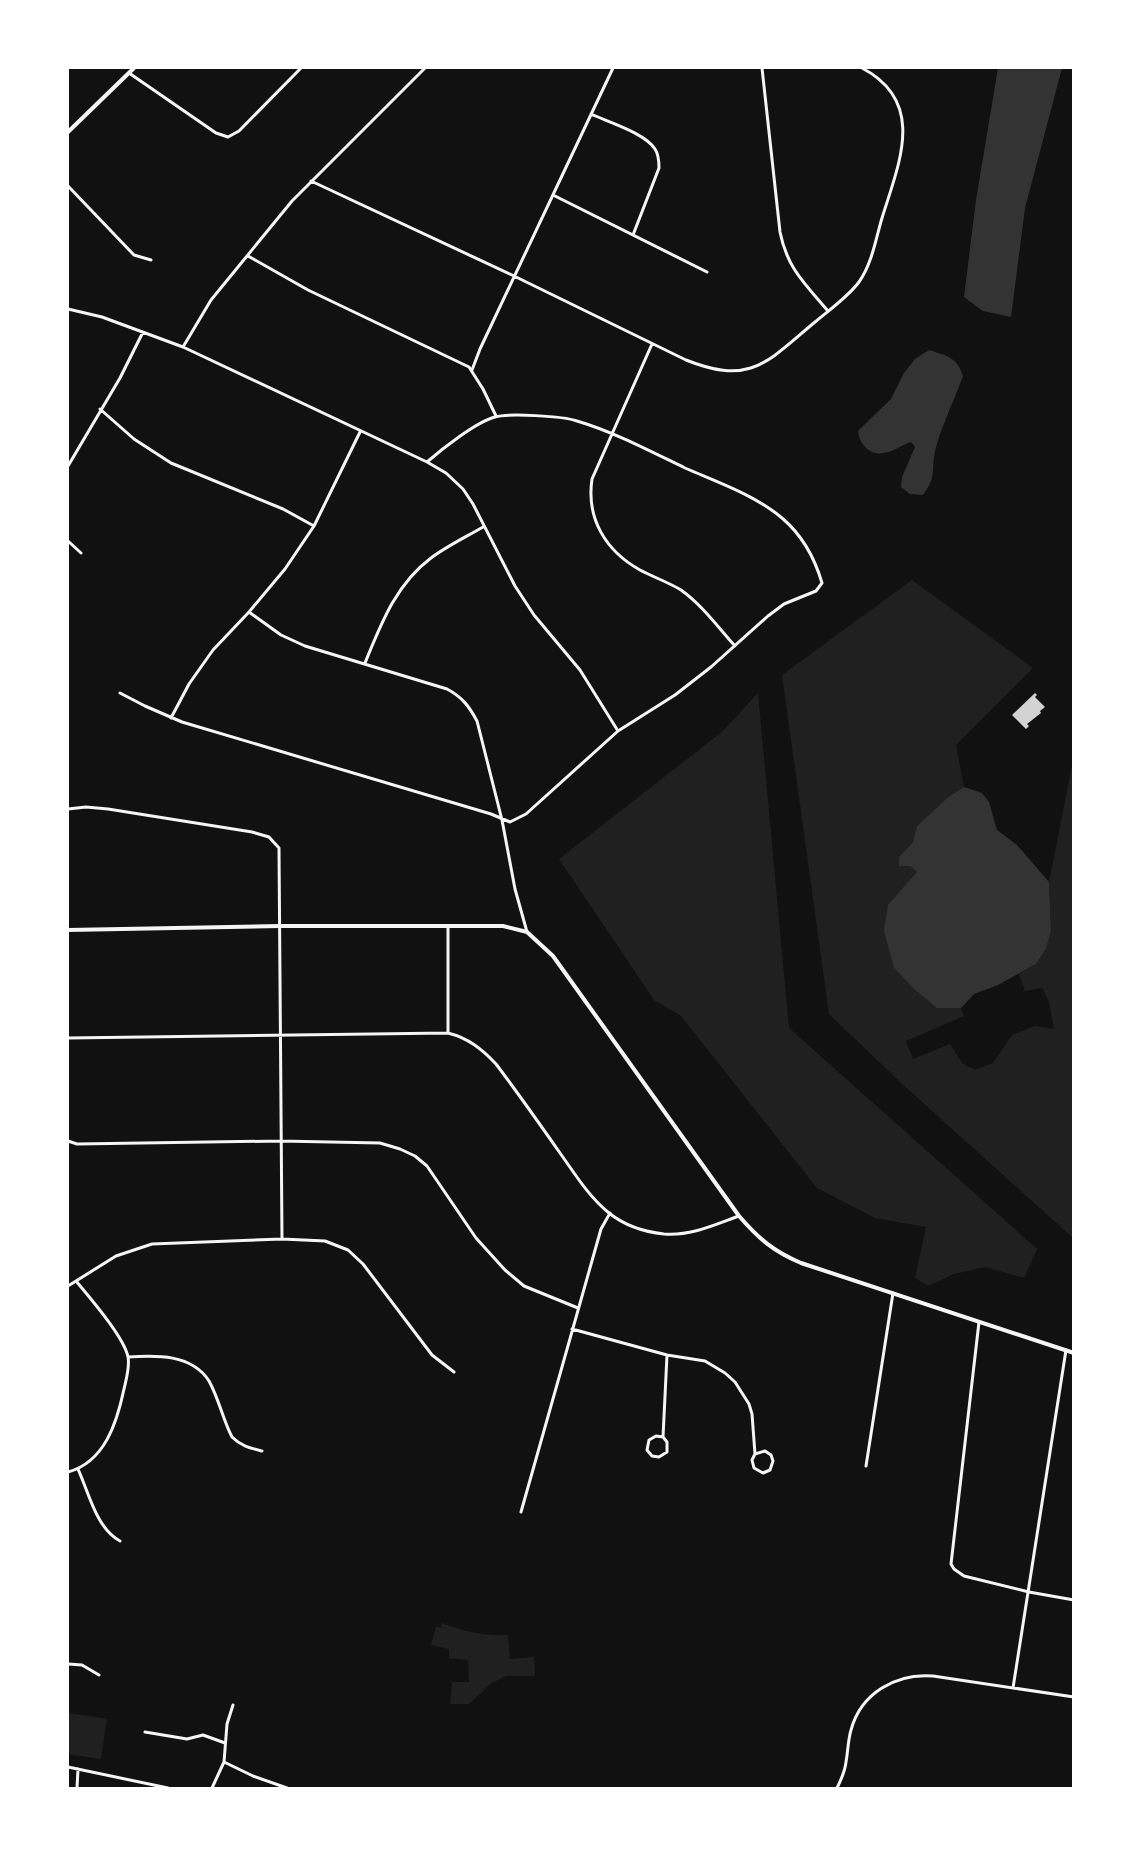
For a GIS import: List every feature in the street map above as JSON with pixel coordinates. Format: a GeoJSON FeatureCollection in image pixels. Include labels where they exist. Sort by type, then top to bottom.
{"type":"FeatureCollection","features":[{"type":"Feature","properties":{"kind":"street"},"geometry":{"type":"LineString","coordinates":[[68,132],[134,68]]}},
{"type":"Feature","properties":{"kind":"street"},"geometry":{"type":"LineString","coordinates":[[129,73],[216,133],[228,137],[239,131],[300,68]]}},
{"type":"Feature","properties":{"kind":"street"},"geometry":{"type":"LineString","coordinates":[[183,346],[211,300],[284,210],[310,181],[425,68]]}},
{"type":"Feature","properties":{"kind":"street"},"geometry":{"type":"LineString","coordinates":[[472,370],[613,68]]}},
{"type":"Feature","properties":{"kind":"street"},"geometry":{"type":"LineString","coordinates":[[762,68],[783,250],[791,266],[828,311]]}},
{"type":"Feature","properties":{"kind":"street"},"geometry":{"type":"LineString","coordinates":[[310,181],[705,367],[724,371],[751,369],[768,361],[828,311],[859,282],[867,266],[898,166],[903,140],[902,119],[896,96],[884,82],[862,68]]}},
{"type":"Feature","properties":{"kind":"street"},"geometry":{"type":"LineString","coordinates":[[591,114],[640,136],[650,143],[658,158],[659,168],[633,235]]}},
{"type":"Feature","properties":{"kind":"street"},"geometry":{"type":"LineString","coordinates":[[68,186],[134,255],[151,260]]}},
{"type":"Feature","properties":{"kind":"street"},"geometry":{"type":"LineString","coordinates":[[553,195],[707,272]]}},
{"type":"Feature","properties":{"kind":"street"},"geometry":{"type":"LineString","coordinates":[[248,256],[308,290],[457,360],[472,370],[496,416]]}},
{"type":"Feature","properties":{"kind":"street"},"geometry":{"type":"LineString","coordinates":[[68,309],[102,317],[183,346],[446,473],[463,489],[473,504],[521,596],[580,670],[618,731]]}},
{"type":"Feature","properties":{"kind":"street"},"geometry":{"type":"LineString","coordinates":[[68,466],[120,378],[143,332]]}},
{"type":"Feature","properties":{"kind":"street"},"geometry":{"type":"LineString","coordinates":[[652,344],[592,479],[591,508],[601,534],[611,548],[625,561],[674,586],[697,603],[735,646]]}},
{"type":"Feature","properties":{"kind":"street"},"geometry":{"type":"LineString","coordinates":[[100,409],[134,439],[171,463],[283,509],[314,526]]}},
{"type":"Feature","properties":{"kind":"street"},"geometry":{"type":"LineString","coordinates":[[120,693],[171,718],[491,814],[510,822],[526,814],[618,731],[675,695],[768,616],[784,604],[816,591],[822,583],[810,554],[795,531],[768,507],[735,490],[576,420],[558,416],[496,416],[443,448],[427,462]]}},
{"type":"Feature","properties":{"kind":"street"},"geometry":{"type":"LineString","coordinates":[[171,718],[189,684],[213,650],[249,612],[285,568],[314,526],[360,432]]}},
{"type":"Feature","properties":{"kind":"street"},"geometry":{"type":"LineString","coordinates":[[365,663],[382,622],[407,581],[432,557],[484,526]]}},
{"type":"Feature","properties":{"kind":"street"},"geometry":{"type":"LineString","coordinates":[[68,541],[81,553]]}},
{"type":"Feature","properties":{"kind":"street"},"geometry":{"type":"LineString","coordinates":[[249,612],[281,634],[305,646],[447,689],[461,697],[471,708],[477,721],[502,820],[515,889],[527,932]]}},
{"type":"Feature","properties":{"kind":"street"},"geometry":{"type":"LineString","coordinates":[[68,809],[108,808],[252,832],[269,837],[275,842],[280,853],[279,1036],[282,1239]]}},
{"type":"Feature","properties":{"kind":"street"},"geometry":{"type":"LineString","coordinates":[[68,930],[280,926],[503,926],[527,932],[553,956],[738,1216],[757,1237],[777,1252],[801,1263],[1074,1353]]}},
{"type":"Feature","properties":{"kind":"street"},"geometry":{"type":"LineString","coordinates":[[448,926],[448,1033]]}},
{"type":"Feature","properties":{"kind":"street"},"geometry":{"type":"LineString","coordinates":[[68,1038],[448,1033],[460,1036],[484,1052],[496,1064],[583,1185],[610,1214],[633,1226],[664,1234],[688,1233],[738,1216]]}},
{"type":"Feature","properties":{"kind":"street"},"geometry":{"type":"LineString","coordinates":[[68,1141],[77,1144],[380,1143],[400,1149],[415,1156],[427,1166],[476,1238],[505,1270],[524,1286],[578,1308]]}},
{"type":"Feature","properties":{"kind":"street"},"geometry":{"type":"LineString","coordinates":[[521,1512],[601,1229],[610,1214]]}},
{"type":"Feature","properties":{"kind":"street"},"geometry":{"type":"LineString","coordinates":[[68,1286],[122,1253],[152,1244],[282,1239],[325,1241],[348,1251],[371,1274],[432,1356],[454,1372]]}},
{"type":"Feature","properties":{"kind":"street"},"geometry":{"type":"LineString","coordinates":[[68,1472],[78,1469],[98,1453],[110,1435],[123,1393],[128,1357],[106,1318],[76,1281]]}},
{"type":"Feature","properties":{"kind":"street"},"geometry":{"type":"LineString","coordinates":[[866,1466],[893,1293]]}},
{"type":"Feature","properties":{"kind":"street"},"geometry":{"type":"LineString","coordinates":[[979,1320],[951,1558],[954,1569],[964,1576],[1074,1600]]}},
{"type":"Feature","properties":{"kind":"street"},"geometry":{"type":"LineString","coordinates":[[572,1329],[667,1355],[705,1361],[725,1373],[735,1382],[749,1404],[752,1414],[755,1454],[752,1464],[756,1470],[763,1473],[770,1470],[773,1464],[771,1455],[762,1451],[755,1454]]}},
{"type":"Feature","properties":{"kind":"street"},"geometry":{"type":"LineString","coordinates":[[1013,1688],[1066,1350]]}},
{"type":"Feature","properties":{"kind":"street"},"geometry":{"type":"LineString","coordinates":[[663,1437],[656,1436],[650,1440],[648,1450],[652,1456],[659,1457],[667,1452],[669,1445],[663,1437],[667,1355]]}},
{"type":"Feature","properties":{"kind":"street"},"geometry":{"type":"LineString","coordinates":[[128,1357],[174,1359],[197,1368],[209,1382],[232,1437],[247,1448],[262,1451]]}},
{"type":"Feature","properties":{"kind":"street"},"geometry":{"type":"LineString","coordinates":[[78,1469],[103,1526],[110,1535],[120,1541]]}},
{"type":"Feature","properties":{"kind":"street"},"geometry":{"type":"LineString","coordinates":[[68,1664],[82,1665],[99,1675]]}},
{"type":"Feature","properties":{"kind":"street"},"geometry":{"type":"LineString","coordinates":[[837,1788],[844,1771],[849,1737],[856,1717],[866,1701],[889,1683],[906,1677],[925,1675],[1074,1697]]}},
{"type":"Feature","properties":{"kind":"street"},"geometry":{"type":"LineString","coordinates":[[212,1788],[224,1762],[227,1724],[233,1705]]}},
{"type":"Feature","properties":{"kind":"street"},"geometry":{"type":"LineString","coordinates":[[145,1732],[187,1739],[204,1735],[225,1743]]}},
{"type":"Feature","properties":{"kind":"street"},"geometry":{"type":"LineString","coordinates":[[224,1762],[253,1776],[287,1788]]}},
{"type":"Feature","properties":{"kind":"street"},"geometry":{"type":"LineString","coordinates":[[68,1767],[168,1788]]}},
{"type":"Feature","properties":{"kind":"street"},"geometry":{"type":"LineString","coordinates":[[77,1788],[78,1769]]}},
{"type":"Feature","properties":{"kind":"shaded area"},"geometry":{"type":"Polygon","coordinates":[[[998,68],[1062,68],[1025,208],[1011,317],[983,311],[964,297],[976,200],[998,68]]]}},
{"type":"Feature","properties":{"kind":"shaded area"},"geometry":{"type":"Polygon","coordinates":[[[929,350],[954,361],[963,376],[937,443],[930,483],[923,495],[910,494],[901,487],[902,477],[915,447],[911,442],[887,452],[874,453],[863,444],[858,431],[891,399],[904,373],[915,359],[929,350]]]}},
{"type":"Feature","properties":{"kind":"shaded area"},"geometry":{"type":"Polygon","coordinates":[[[912,580],[1033,668],[956,745],[964,787],[947,798],[917,826],[913,842],[899,857],[917,872],[905,887],[894,968],[914,989],[937,1007],[961,1008],[964,1016],[906,1041],[913,1059],[950,1044],[962,1063],[975,1070],[993,1063],[1012,1035],[1035,1026],[1054,1029],[1049,1002],[1042,988],[1025,991],[1019,974],[1036,964],[1046,949],[1051,931],[1049,882],[1073,761],[1073,1238],[900,1082],[829,1014],[782,675],[912,580]]]}},
{"type":"Feature","properties":{"kind":"shaded area"},"geometry":{"type":"Polygon","coordinates":[[[758,693],[789,1028],[1037,1249],[1024,1278],[985,1267],[954,1274],[928,1286],[915,1278],[926,1227],[875,1218],[817,1188],[681,1016],[654,1000],[559,859],[723,731],[758,693]]]}},
{"type":"Feature","properties":{"kind":"shaded area"},"geometry":{"type":"Polygon","coordinates":[[[964,787],[982,793],[989,802],[997,830],[1017,845],[1049,882],[1051,931],[1046,949],[1036,964],[998,985],[974,994],[961,1008],[937,1008],[894,968],[884,931],[888,905],[917,872],[910,866],[899,866],[899,857],[913,842],[917,826],[947,798],[964,787]]]}},
{"type":"Feature","properties":{"kind":"shaded area"},"geometry":{"type":"Polygon","coordinates":[[[442,1623],[475,1633],[508,1635],[510,1659],[534,1657],[535,1676],[506,1676],[492,1683],[469,1704],[450,1704],[452,1682],[469,1682],[468,1660],[449,1658],[449,1649],[431,1645],[436,1627],[441,1628],[442,1623]]]}},
{"type":"Feature","properties":{"kind":"shaded area"},"geometry":{"type":"Polygon","coordinates":[[[68,1713],[107,1719],[101,1759],[68,1754],[68,1713]]]}},
{"type":"Feature","properties":{"kind":"building"},"geometry":{"type":"Polygon","coordinates":[[[1035,693],[1037,695],[1035,697],[1045,707],[1027,724],[1029,726],[1026,729],[1012,715],[1035,693]]]}}]}
